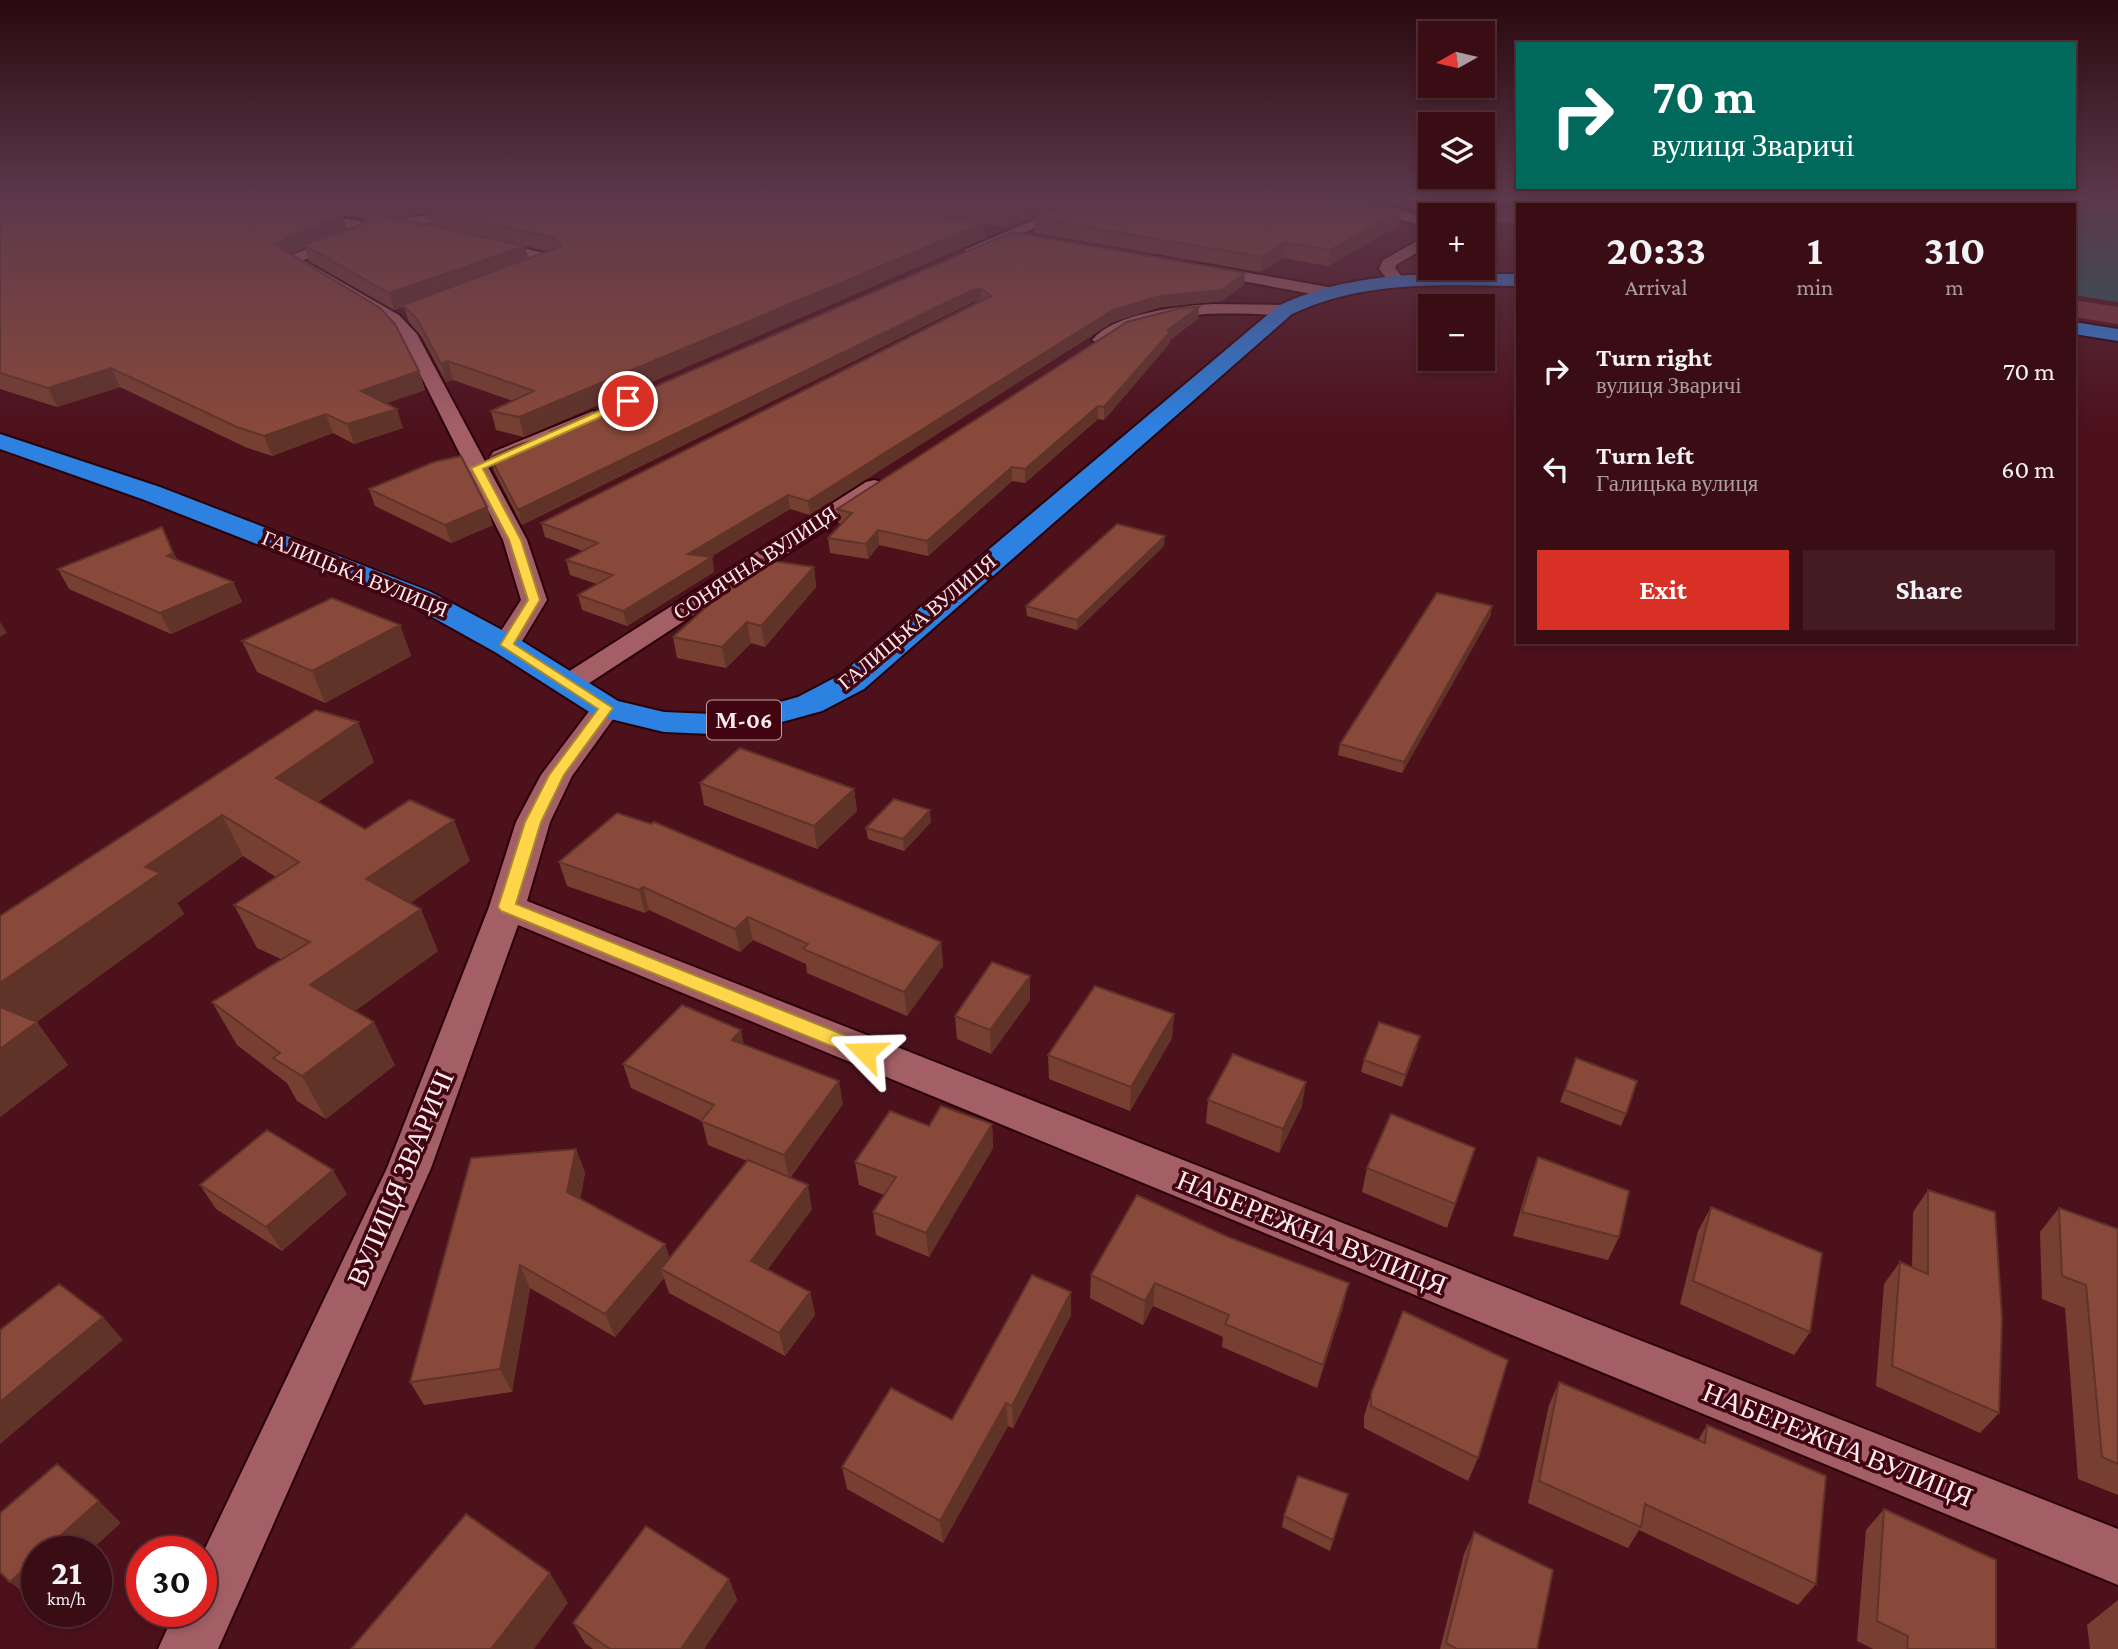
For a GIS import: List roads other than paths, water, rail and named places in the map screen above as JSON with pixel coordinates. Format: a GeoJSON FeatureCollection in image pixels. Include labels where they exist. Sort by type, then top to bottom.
{"type":"FeatureCollection","features":[{"type":"Feature","properties":{"kind":"highway","name":"М-06"},"geometry":{"type":"LineString","coordinates":[[1399,282],[1516,280]]}},
{"type":"Feature","properties":{"kind":"highway","name":"ГАЛИЦЬКА ВУЛИЦЯ"},"geometry":{"type":"LineString","coordinates":[[0,441],[151,493],[418,597],[506,645],[606,708],[664,722],[712,724],[760,718],[810,704],[852,682],[1111,456],[1285,310],[1301,300],[1328,292],[1399,282]]}},
{"type":"Feature","properties":{"kind":"highway"},"geometry":{"type":"LineString","coordinates":[[2076,328],[2118,335]]}},
{"type":"Feature","properties":{"kind":"street"},"geometry":{"type":"LineString","coordinates":[[320,275],[400,317],[515,540],[534,600],[506,645]]}},
{"type":"Feature","properties":{"kind":"street"},"geometry":{"type":"LineString","coordinates":[[510,278],[518,275]]}},
{"type":"Feature","properties":{"kind":"street"},"geometry":{"type":"LineString","coordinates":[[1235,275],[1328,292]]}},
{"type":"Feature","properties":{"kind":"street"},"geometry":{"type":"LineString","coordinates":[[1392,275],[1399,282]]}},
{"type":"Feature","properties":{"kind":"street"},"geometry":{"type":"LineString","coordinates":[[1085,351],[1120,328],[1160,313],[1198,309],[1285,310]]}},
{"type":"Feature","properties":{"kind":"street"},"geometry":{"type":"LineString","coordinates":[[477,468],[616,407]]}},
{"type":"Feature","properties":{"kind":"street","name":"СОНЯЧНА ВУЛИЦЯ"},"geometry":{"type":"LineString","coordinates":[[567,685],[889,477]]}},
{"type":"Feature","properties":{"kind":"street"},"geometry":{"type":"LineString","coordinates":[[515,540],[540,528]]}},
{"type":"Feature","properties":{"kind":"street","name":"ВУЛИЦЯ ЗВАРИЧІ"},"geometry":{"type":"LineString","coordinates":[[188,1649],[409,1168],[507,907],[533,822],[557,775],[606,708]]}},
{"type":"Feature","properties":{"kind":"street","name":"НАБЕРЕЖНА ВУЛИЦЯ"},"geometry":{"type":"LineString","coordinates":[[507,907],[2118,1557]]}},
{"type":"Feature","properties":{"kind":"water"},"geometry":{"type":"Polygon","coordinates":[[[2076,275],[2118,275],[2118,302],[2076,295],[2076,275]]]}}]}
